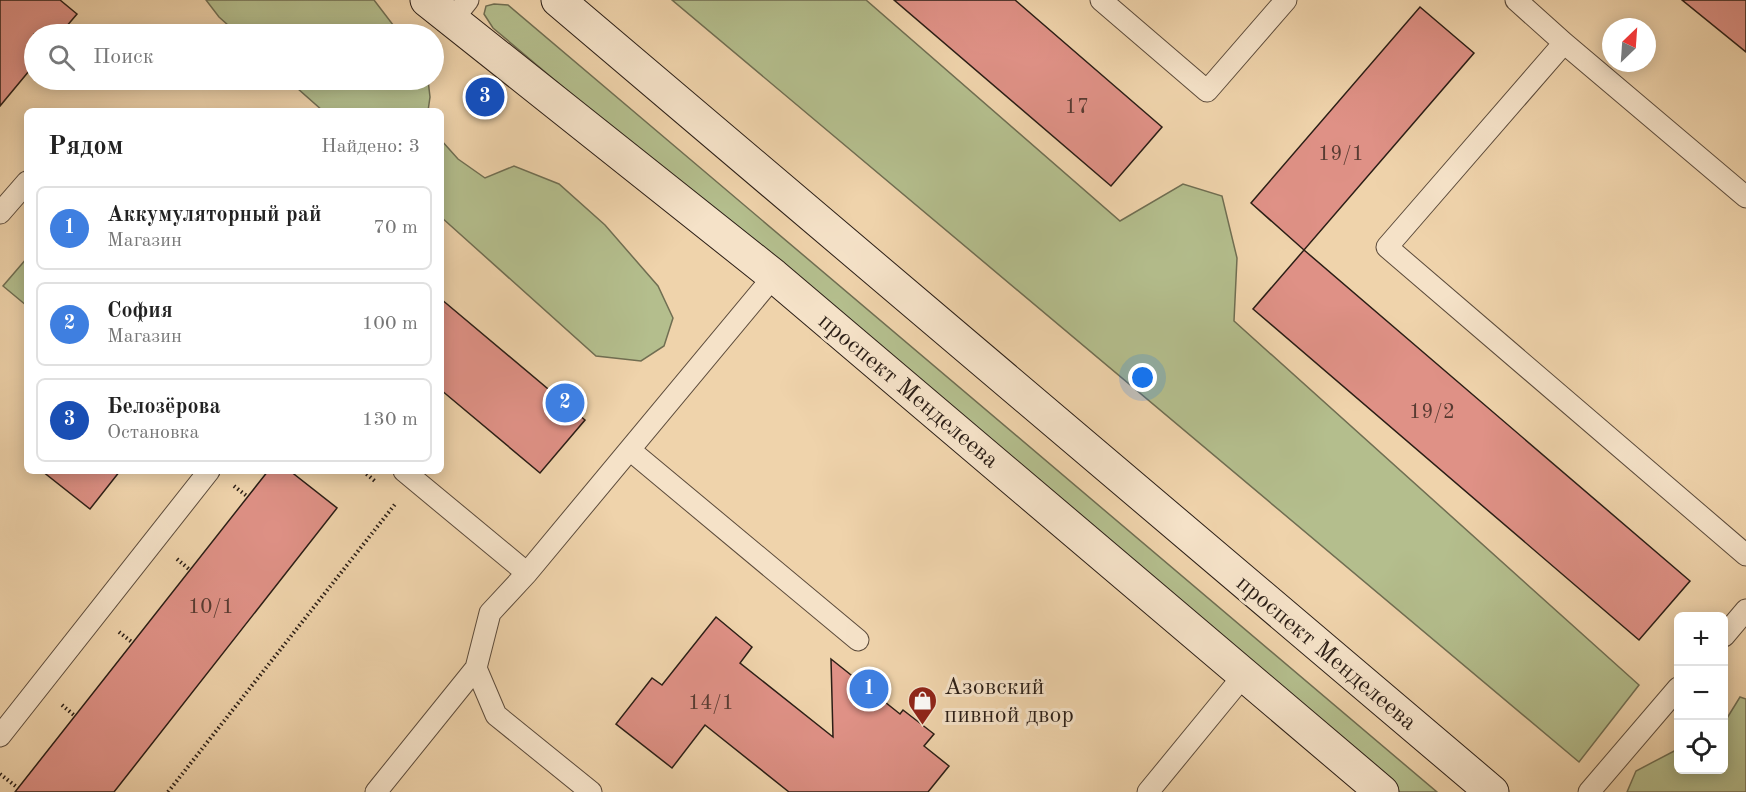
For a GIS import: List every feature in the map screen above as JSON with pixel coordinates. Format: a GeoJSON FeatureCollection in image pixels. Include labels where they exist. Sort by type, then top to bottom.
{"type":"FeatureCollection","features":[{"type":"Feature","properties":{"kind":"main road","name":"проспект Менделеева"},"geometry":{"type":"LineString","coordinates":[[427,0],[460,10],[1382,792]]}},
{"type":"Feature","properties":{"kind":"main road","name":"проспект Менделеева"},"geometry":{"type":"LineString","coordinates":[[558,0],[1492,792]]}},
{"type":"Feature","properties":{"kind":"lane"},"geometry":{"type":"LineString","coordinates":[[1101,0],[1208,91],[1286,0]]}},
{"type":"Feature","properties":{"kind":"lane"},"geometry":{"type":"LineString","coordinates":[[1516,0],[1746,197]]}},
{"type":"Feature","properties":{"kind":"lane"},"geometry":{"type":"LineString","coordinates":[[1564,43],[1387,247],[1746,555]]}},
{"type":"Feature","properties":{"kind":"lane"},"geometry":{"type":"LineString","coordinates":[[0,213],[24,185]]}},
{"type":"Feature","properties":{"kind":"lane"},"geometry":{"type":"LineString","coordinates":[[376,792],[476,668],[490,613],[527,573],[774,276]]}},
{"type":"Feature","properties":{"kind":"lane"},"geometry":{"type":"LineString","coordinates":[[630,450],[858,640]]}},
{"type":"Feature","properties":{"kind":"lane"},"geometry":{"type":"LineString","coordinates":[[0,736],[207,474]]}},
{"type":"Feature","properties":{"kind":"lane"},"geometry":{"type":"LineString","coordinates":[[410,475],[527,573]]}},
{"type":"Feature","properties":{"kind":"lane"},"geometry":{"type":"LineString","coordinates":[[1728,631],[1746,610]]}},
{"type":"Feature","properties":{"kind":"lane"},"geometry":{"type":"LineString","coordinates":[[476,668],[496,715],[591,792]]}},
{"type":"Feature","properties":{"kind":"lane"},"geometry":{"type":"LineString","coordinates":[[1148,792],[1244,675]]}},
{"type":"Feature","properties":{"kind":"lane"},"geometry":{"type":"LineString","coordinates":[[1589,792],[1674,693]]}},
{"type":"Feature","properties":{"kind":"path"},"geometry":{"type":"LineString","coordinates":[[168,792],[410,475]]}},
{"type":"Feature","properties":{"kind":"path"},"geometry":{"type":"LineString","coordinates":[[0,774],[18,788]]}},
{"type":"Feature","properties":{"kind":"green space"},"geometry":{"type":"Polygon","coordinates":[[[206,0],[374,0],[392,24],[227,24],[206,0]]]}},
{"type":"Feature","properties":{"kind":"green space"},"geometry":{"type":"Polygon","coordinates":[[[672,0],[866,0],[1120,221],[1183,184],[1222,196],[1237,258],[1234,321],[1639,685],[1579,762],[672,0]]]}},
{"type":"Feature","properties":{"kind":"green space"},"geometry":{"type":"Polygon","coordinates":[[[508,5],[1437,792],[1399,792],[493,28],[484,14],[486,6],[508,5]]]}},
{"type":"Feature","properties":{"kind":"green space"},"geometry":{"type":"Polygon","coordinates":[[[299,90],[429,90],[428,108],[320,108],[299,90]]]}},
{"type":"Feature","properties":{"kind":"green space"},"geometry":{"type":"Polygon","coordinates":[[[444,143],[458,159],[485,178],[514,166],[559,184],[605,225],[658,286],[673,318],[664,346],[641,361],[596,356],[444,220],[444,143]]]}},
{"type":"Feature","properties":{"kind":"green space"},"geometry":{"type":"Polygon","coordinates":[[[24,262],[24,304],[3,286],[24,262]]]}},
{"type":"Feature","properties":{"kind":"green space"},"geometry":{"type":"Polygon","coordinates":[[[1740,697],[1746,699],[1746,792],[1627,792],[1636,771],[1674,751],[1674,774],[1728,774],[1728,716],[1740,697]]]}},
{"type":"Feature","properties":{"kind":"building"},"geometry":{"type":"Polygon","coordinates":[[[0,0],[60,0],[77,14],[68,24],[24,24],[24,77],[0,106],[0,0]]]}},
{"type":"Feature","properties":{"kind":"building"},"geometry":{"type":"Polygon","coordinates":[[[894,0],[1015,0],[1162,127],[1111,186],[894,0]]]}},
{"type":"Feature","properties":{"kind":"building"},"geometry":{"type":"Polygon","coordinates":[[[1682,0],[1746,0],[1746,52],[1682,0]]]}},
{"type":"Feature","properties":{"kind":"building"},"geometry":{"type":"Polygon","coordinates":[[[1420,7],[1474,53],[1304,250],[1251,203],[1420,7]]]}},
{"type":"Feature","properties":{"kind":"building"},"geometry":{"type":"Polygon","coordinates":[[[1304,250],[1690,581],[1639,640],[1253,309],[1304,250]]]}},
{"type":"Feature","properties":{"kind":"building"},"geometry":{"type":"Polygon","coordinates":[[[444,302],[585,420],[540,473],[444,393],[444,302]]]}},
{"type":"Feature","properties":{"kind":"building"},"geometry":{"type":"Polygon","coordinates":[[[46,474],[118,474],[90,509],[46,474]]]}},
{"type":"Feature","properties":{"kind":"building"},"geometry":{"type":"Polygon","coordinates":[[[266,474],[294,474],[337,508],[114,792],[15,792],[266,474]]]}},
{"type":"Feature","properties":{"kind":"building"},"geometry":{"type":"Polygon","coordinates":[[[716,617],[752,647],[740,663],[833,737],[831,659],[900,714],[903,710],[934,734],[924,746],[949,766],[928,792],[789,792],[705,725],[672,768],[616,724],[652,678],[662,685],[716,617]]]}},
{"type":"Feature","properties":{"kind":"place","name":"Белозёрова"},"geometry":{"type":"Point","coordinates":[485,97]}},
{"type":"Feature","properties":{"kind":"place","name":"София"},"geometry":{"type":"Point","coordinates":[565,403]}},
{"type":"Feature","properties":{"kind":"place","name":"Аккумуляторный рай"},"geometry":{"type":"Point","coordinates":[869,689]}},
{"type":"Feature","properties":{"kind":"place","name":"Азовский пивной двор"},"geometry":{"type":"Point","coordinates":[923,726]}}]}
